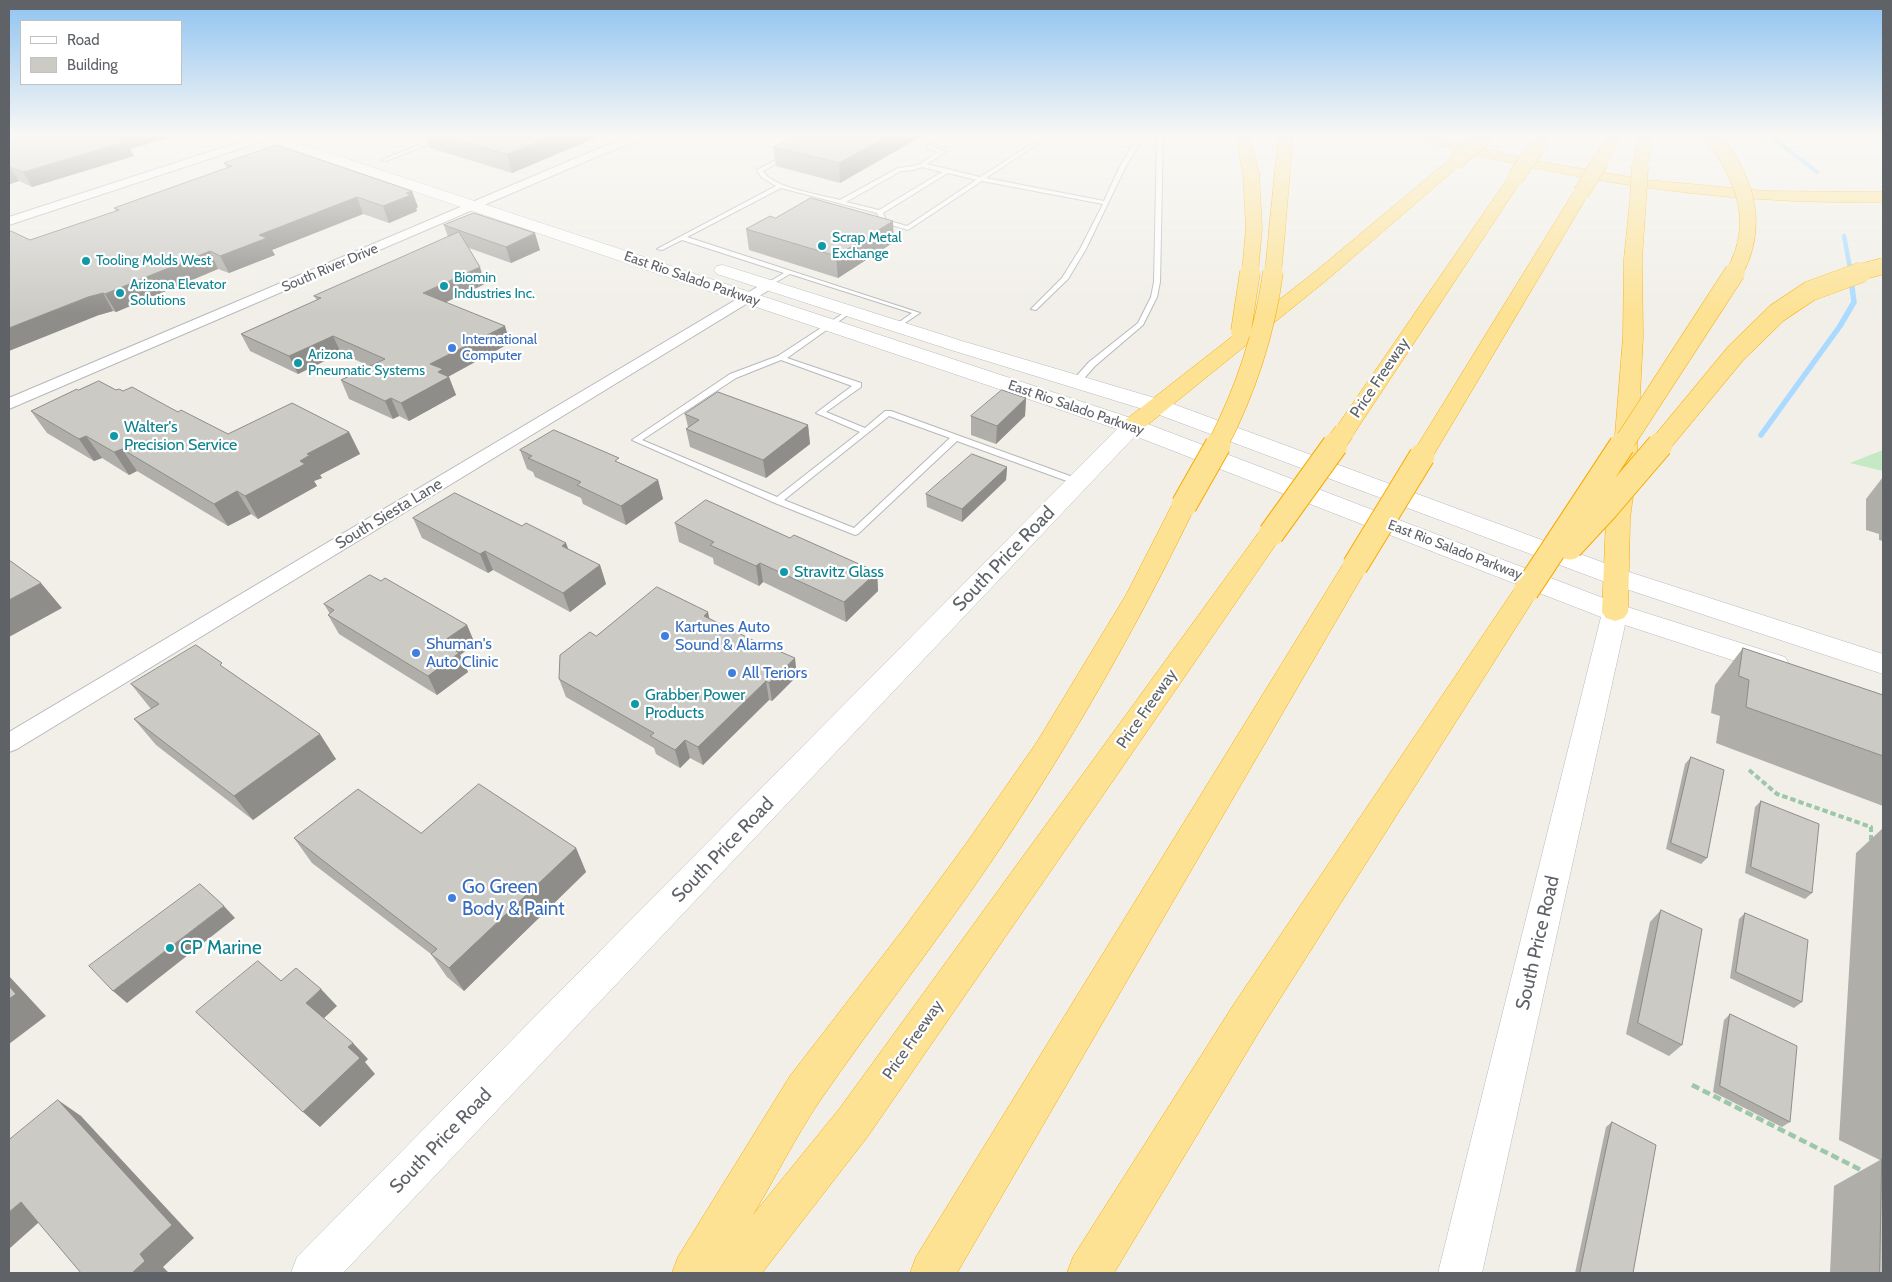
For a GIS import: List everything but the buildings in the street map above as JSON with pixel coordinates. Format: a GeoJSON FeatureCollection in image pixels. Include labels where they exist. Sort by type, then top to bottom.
{"type":"FeatureCollection","features":[{"type":"Feature","properties":{"kind":"highway"},"geometry":{"type":"LineString","coordinates":[[1179,516],[1236,350],[1249,290],[1254,228],[1252,195]]}},
{"type":"Feature","properties":{"kind":"highway"},"geometry":{"type":"LineString","coordinates":[[694,1273],[804,1090],[980,852],[1048,750],[1115,638],[1228,424],[1243,388],[1268,293],[1280,195]]}},
{"type":"Feature","properties":{"kind":"highway"},"geometry":{"type":"LineString","coordinates":[[1132,426],[1322,275],[1416,195]]}},
{"type":"Feature","properties":{"kind":"highway","name":"Price Freeway"},"geometry":{"type":"LineString","coordinates":[[734,1273],[854,1122],[1344,432],[1504,195]]}},
{"type":"Feature","properties":{"kind":"highway"},"geometry":{"type":"LineString","coordinates":[[932,1273],[1355,566],[1580,195]]}},
{"type":"Feature","properties":{"kind":"highway"},"geometry":{"type":"LineString","coordinates":[[1616,612],[1618,519],[1624,472],[1633,337],[1633,260],[1638,195]]}},
{"type":"Feature","properties":{"kind":"highway"},"geometry":{"type":"LineString","coordinates":[[1089,1273],[1247,1017],[1725,289],[1742,257],[1749,225],[1746,195]]}},
{"type":"Feature","properties":{"kind":"highway"},"geometry":{"type":"LineString","coordinates":[[1775,195],[1883,197]]}},
{"type":"Feature","properties":{"kind":"highway"},"geometry":{"type":"LineString","coordinates":[[1526,590],[1598,518],[1729,363],[1769,319],[1790,303],[1816,288],[1846,276],[1883,266]]}},
{"type":"Feature","properties":{"kind":"main road","name":"East Rio Salado Parkway"},"geometry":{"type":"LineString","coordinates":[[441,195],[1132,426],[1616,612],[1799,672]]}},
{"type":"Feature","properties":{"kind":"main road"},"geometry":{"type":"LineString","coordinates":[[490,195],[516,203]]}},
{"type":"Feature","properties":{"kind":"main road","name":"East Rio Salado Parkway"},"geometry":{"type":"LineString","coordinates":[[642,243],[660,249],[680,246]]}},
{"type":"Feature","properties":{"kind":"main road","name":"East Rio Salado Parkway"},"geometry":{"type":"LineString","coordinates":[[706,264],[897,326],[1157,406],[1617,577],[1883,664]]}},
{"type":"Feature","properties":{"kind":"main road","name":"South Price Road"},"geometry":{"type":"LineString","coordinates":[[313,1273],[1132,426]]}},
{"type":"Feature","properties":{"kind":"main road","name":"South Price Road"},"geometry":{"type":"LineString","coordinates":[[1460,1273],[1616,612]]}},
{"type":"Feature","properties":{"kind":"street"},"geometry":{"type":"LineString","coordinates":[[9,221],[87,195]]}},
{"type":"Feature","properties":{"kind":"street","name":"South River Drive"},"geometry":{"type":"LineString","coordinates":[[9,404],[502,195]]}},
{"type":"Feature","properties":{"kind":"street","name":"South Siesta Lane"},"geometry":{"type":"LineString","coordinates":[[9,743],[769,284]]}},
{"type":"Feature","properties":{"kind":"lane"},"geometry":{"type":"LineString","coordinates":[[680,246],[765,195]]}},
{"type":"Feature","properties":{"kind":"lane"},"geometry":{"type":"LineString","coordinates":[[814,195],[880,212],[908,195]]}},
{"type":"Feature","properties":{"kind":"lane"},"geometry":{"type":"LineString","coordinates":[[841,202],[854,195]]}},
{"type":"Feature","properties":{"kind":"lane"},"geometry":{"type":"LineString","coordinates":[[880,212],[884,221],[908,228],[957,195]]}},
{"type":"Feature","properties":{"kind":"lane"},"geometry":{"type":"LineString","coordinates":[[1063,195],[1106,203]]}},
{"type":"Feature","properties":{"kind":"lane"},"geometry":{"type":"LineString","coordinates":[[1034,309],[1065,279],[1095,228],[1110,195]]}},
{"type":"Feature","properties":{"kind":"lane"},"geometry":{"type":"LineString","coordinates":[[1076,382],[1092,364],[1141,324],[1154,297],[1157,282],[1159,195]]}},
{"type":"Feature","properties":{"kind":"lane"},"geometry":{"type":"LineString","coordinates":[[680,246],[789,272],[916,313],[897,326]]}},
{"type":"Feature","properties":{"kind":"lane"},"geometry":{"type":"LineString","coordinates":[[769,284],[789,272]]}},
{"type":"Feature","properties":{"kind":"lane"},"geometry":{"type":"LineString","coordinates":[[850,311],[781,358],[733,376],[636,440],[855,532],[956,437]]}},
{"type":"Feature","properties":{"kind":"lane"},"geometry":{"type":"LineString","coordinates":[[781,358],[858,385],[820,413],[866,431]]}},
{"type":"Feature","properties":{"kind":"lane"},"geometry":{"type":"LineString","coordinates":[[778,501],[888,413],[1078,482]]}},
{"type":"Feature","properties":{"kind":"path"},"geometry":{"type":"LineString","coordinates":[[1749,770],[1777,794],[1871,827],[1871,848]]}},
{"type":"Feature","properties":{"kind":"path"},"geometry":{"type":"LineString","coordinates":[[1692,1085],[1866,1173]]}},
{"type":"Feature","properties":{"kind":"green space"},"geometry":{"type":"Polygon","coordinates":[[[1883,450],[1883,471],[1850,463],[1883,450]]]}},
{"type":"Feature","properties":{"kind":"waterway"},"geometry":{"type":"LineString","coordinates":[[1844,236],[1851,273]]}},
{"type":"Feature","properties":{"kind":"waterway"},"geometry":{"type":"LineString","coordinates":[[1761,435],[1840,326],[1854,302],[1850,272]]}},
{"type":"Feature","properties":{"kind":"place","name":"Scrap Metal Exchange"},"geometry":{"type":"Point","coordinates":[822,246]}},
{"type":"Feature","properties":{"kind":"place","name":"Tooling Molds West"},"geometry":{"type":"Point","coordinates":[86,261]}},
{"type":"Feature","properties":{"kind":"place","name":"Biomin Industries Inc."},"geometry":{"type":"Point","coordinates":[444,286]}},
{"type":"Feature","properties":{"kind":"place","name":"Arizona Elevator Solutions"},"geometry":{"type":"Point","coordinates":[120,293]}},
{"type":"Feature","properties":{"kind":"place","name":"International Computer"},"geometry":{"type":"Point","coordinates":[452,348]}},
{"type":"Feature","properties":{"kind":"place","name":"Arizona Pneumatic Systems"},"geometry":{"type":"Point","coordinates":[298,363]}},
{"type":"Feature","properties":{"kind":"place","name":"Walter's Precision Service"},"geometry":{"type":"Point","coordinates":[114,436]}},
{"type":"Feature","properties":{"kind":"place","name":"Stravitz Glass"},"geometry":{"type":"Point","coordinates":[784,572]}},
{"type":"Feature","properties":{"kind":"place","name":"Kartunes Auto Sound & Alarms"},"geometry":{"type":"Point","coordinates":[665,636]}},
{"type":"Feature","properties":{"kind":"place","name":"Shuman's Auto Clinic"},"geometry":{"type":"Point","coordinates":[416,653]}},
{"type":"Feature","properties":{"kind":"place","name":"All Teriors"},"geometry":{"type":"Point","coordinates":[732,673]}},
{"type":"Feature","properties":{"kind":"place","name":"Grabber Power Products"},"geometry":{"type":"Point","coordinates":[635,704]}},
{"type":"Feature","properties":{"kind":"place","name":"Go Green Body & Paint"},"geometry":{"type":"Point","coordinates":[452,898]}},
{"type":"Feature","properties":{"kind":"place","name":"CP Marine"},"geometry":{"type":"Point","coordinates":[170,948]}}]}
